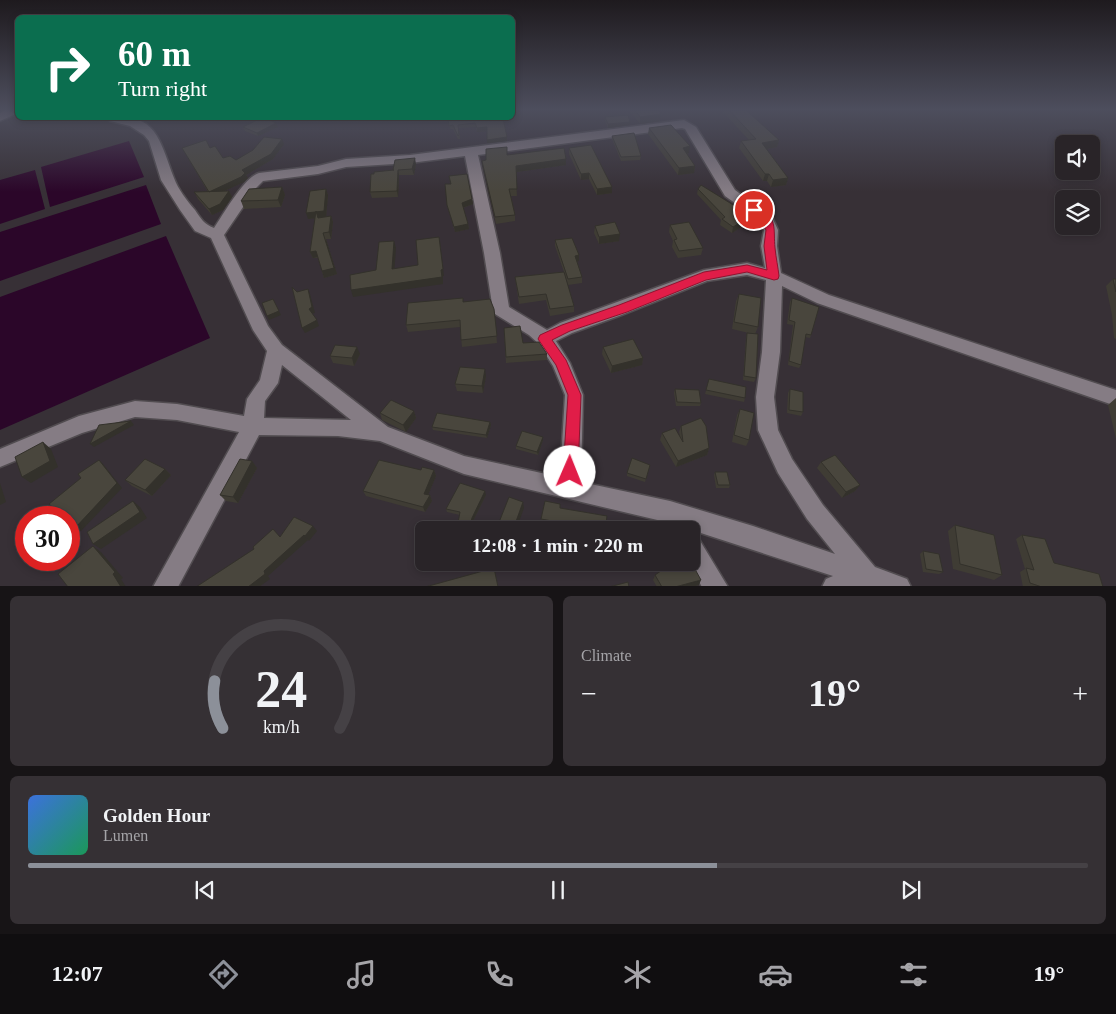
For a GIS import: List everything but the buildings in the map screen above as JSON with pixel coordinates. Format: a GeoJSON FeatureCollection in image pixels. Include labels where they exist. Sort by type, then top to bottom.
{"type":"FeatureCollection","features":[{"type":"Feature","properties":{"kind":"street"},"geometry":{"type":"LineString","coordinates":[[153,137],[168,180],[200,228],[217,235],[230,266],[262,330],[276,350],[381,433]]}},
{"type":"Feature","properties":{"kind":"street"},"geometry":{"type":"LineString","coordinates":[[217,235],[251,185],[259,177],[318,170],[346,163],[471,152],[582,137]]}},
{"type":"Feature","properties":{"kind":"street"},"geometry":{"type":"LineString","coordinates":[[697,137],[730,193],[765,217],[771,230],[769,246],[774,276],[771,352],[766,397],[768,430],[785,466],[815,512],[867,576]]}},
{"type":"Feature","properties":{"kind":"street"},"geometry":{"type":"LineString","coordinates":[[471,152],[492,253],[501,310],[535,330],[544,339],[561,363],[574,395],[570,489]]}},
{"type":"Feature","properties":{"kind":"street"},"geometry":{"type":"LineString","coordinates":[[544,339],[566,328],[613,312],[704,276],[747,269],[774,276],[832,302],[894,324],[1011,361],[1116,398]]}},
{"type":"Feature","properties":{"kind":"street"},"geometry":{"type":"LineString","coordinates":[[165,586],[253,426],[256,399],[269,383],[276,350]]}},
{"type":"Feature","properties":{"kind":"street"},"geometry":{"type":"LineString","coordinates":[[0,458],[79,425],[135,409],[177,412],[253,426],[338,427],[381,433],[464,465],[570,489],[675,521]]}},
{"type":"Feature","properties":{"kind":"street"},"geometry":{"type":"LineString","coordinates":[[700,528],[899,586]]}},
{"type":"Feature","properties":{"kind":"street"},"geometry":{"type":"LineString","coordinates":[[700,561],[716,586]]}},
{"type":"Feature","properties":{"kind":"street"},"geometry":{"type":"LineString","coordinates":[[834,586],[867,576]]}},
{"type":"Feature","properties":{"kind":"shaded area"},"geometry":{"type":"Polygon","coordinates":[[[129,141],[144,177],[50,207],[41,167],[129,141]]]}},
{"type":"Feature","properties":{"kind":"shaded area"},"geometry":{"type":"Polygon","coordinates":[[[35,170],[45,209],[0,224],[0,180],[35,170]]]}},
{"type":"Feature","properties":{"kind":"shaded area"},"geometry":{"type":"Polygon","coordinates":[[[146,185],[161,224],[0,281],[0,232],[146,185]]]}},
{"type":"Feature","properties":{"kind":"shaded area"},"geometry":{"type":"Polygon","coordinates":[[[166,236],[210,338],[0,430],[0,297],[166,236]]]}},
{"type":"Feature","properties":{"kind":"route"},"geometry":{"type":"LineString","coordinates":[[570,472],[574,395],[561,363],[544,339],[566,328],[613,312],[704,276],[724,271],[747,269],[774,276],[769,246],[771,230],[765,217],[754,210]]}}]}
